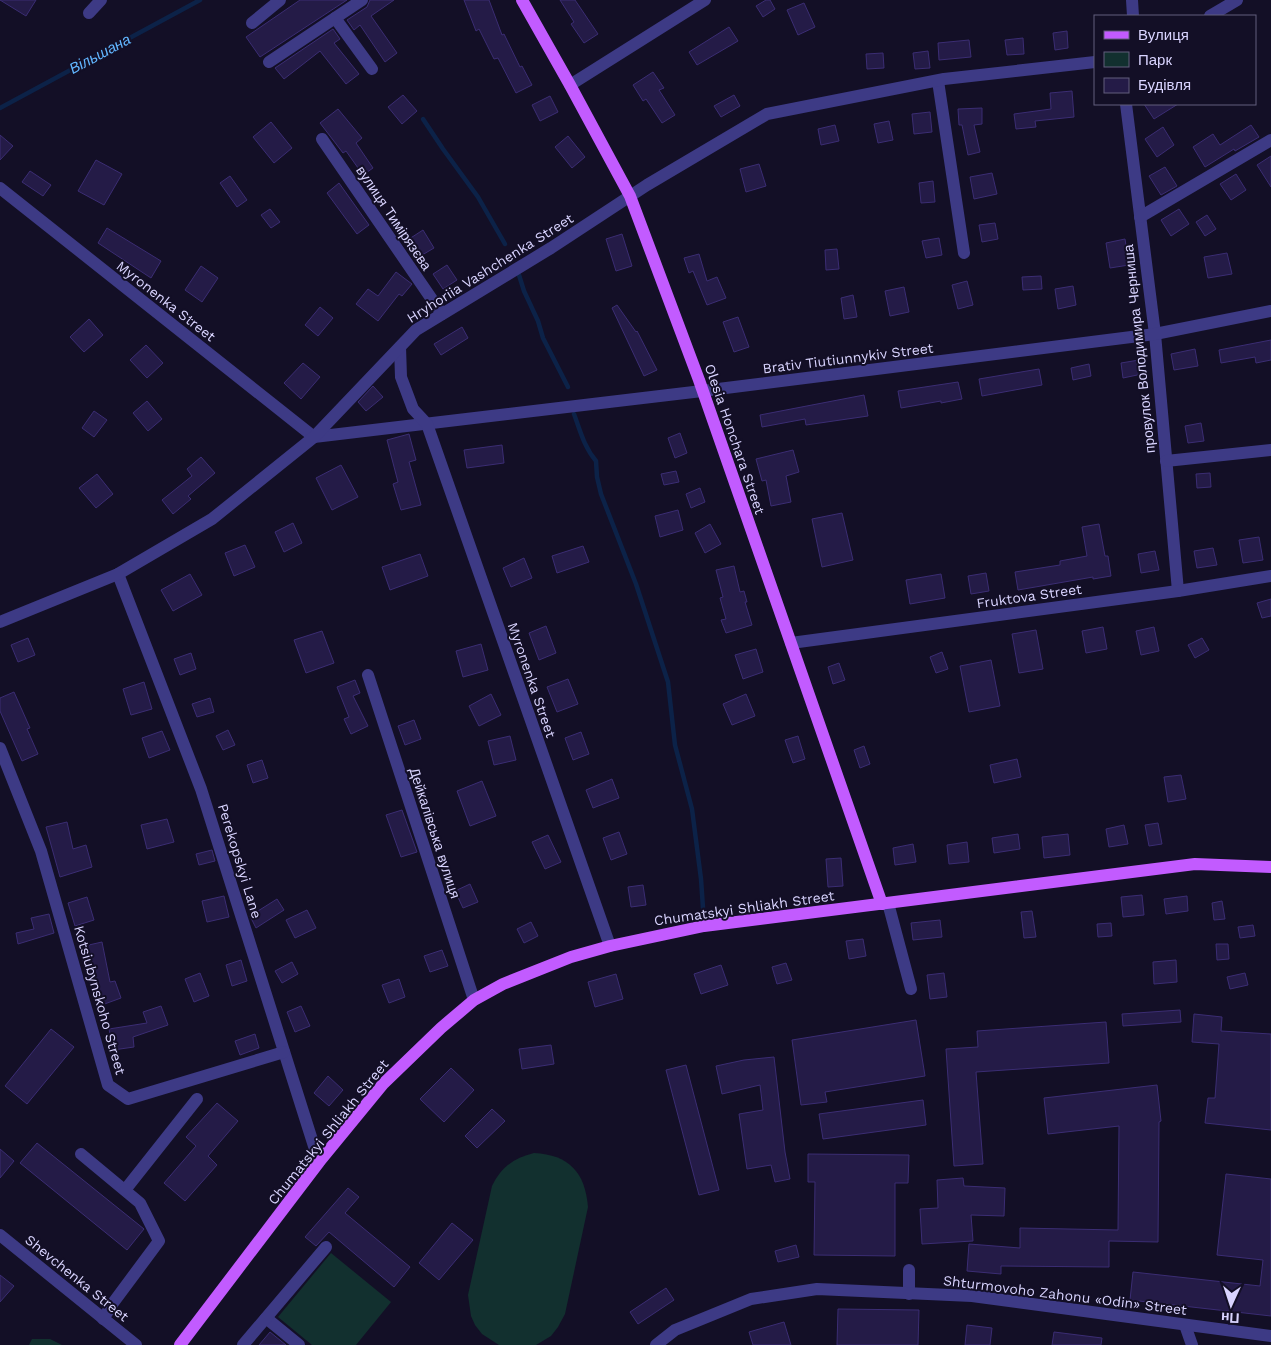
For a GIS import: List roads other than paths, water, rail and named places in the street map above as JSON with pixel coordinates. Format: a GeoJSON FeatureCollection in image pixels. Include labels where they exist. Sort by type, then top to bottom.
{"type":"FeatureCollection","features":[{"type":"Feature","properties":{"kind":"main road","name":"Olesia Honchara Street"},"geometry":{"type":"LineString","coordinates":[[522,0],[630,196],[702,391],[885,903]]}},
{"type":"Feature","properties":{"kind":"main road","name":"Chumatskyi Shliakh Street"},"geometry":{"type":"LineString","coordinates":[[180,1345],[320,1162],[383,1084],[441,1028],[474,1000],[512,981],[572,957],[610,946],[704,926],[1195,864],[1271,867]]}},
{"type":"Feature","properties":{"kind":"street"},"geometry":{"type":"LineString","coordinates":[[89,13],[101,0]]}},
{"type":"Feature","properties":{"kind":"street"},"geometry":{"type":"LineString","coordinates":[[252,23],[280,0]]}},
{"type":"Feature","properties":{"kind":"street"},"geometry":{"type":"LineString","coordinates":[[268,62],[362,0]]}},
{"type":"Feature","properties":{"kind":"street"},"geometry":{"type":"LineString","coordinates":[[570,85],[705,0]]}},
{"type":"Feature","properties":{"kind":"street"},"geometry":{"type":"LineString","coordinates":[[1132,0],[1133,15]]}},
{"type":"Feature","properties":{"kind":"street"},"geometry":{"type":"LineString","coordinates":[[1212,15],[1237,0]]}},
{"type":"Feature","properties":{"kind":"street"},"geometry":{"type":"LineString","coordinates":[[335,18],[372,69]]}},
{"type":"Feature","properties":{"kind":"street","name":"Hryhoriia Vashchenka Street"},"geometry":{"type":"LineString","coordinates":[[0,622],[118,574],[212,519],[314,438],[416,330],[551,248],[630,196],[767,114],[938,81],[1094,62]]}},
{"type":"Feature","properties":{"kind":"street"},"geometry":{"type":"LineString","coordinates":[[938,81],[964,254]]}},
{"type":"Feature","properties":{"kind":"street","name":"провулок Володимира Черниша"},"geometry":{"type":"LineString","coordinates":[[1126,105],[1155,334],[1178,591]]}},
{"type":"Feature","properties":{"kind":"street","name":"вулиця Тимірязєва"},"geometry":{"type":"LineString","coordinates":[[322,139],[442,314]]}},
{"type":"Feature","properties":{"kind":"street"},"geometry":{"type":"LineString","coordinates":[[1140,217],[1271,140]]}},
{"type":"Feature","properties":{"kind":"street","name":"Myronenka Street"},"geometry":{"type":"LineString","coordinates":[[0,188],[314,438]]}},
{"type":"Feature","properties":{"kind":"street","name":"Brativ Tiutiunnykiv Street"},"geometry":{"type":"LineString","coordinates":[[314,438],[1155,334],[1271,311]]}},
{"type":"Feature","properties":{"kind":"street"},"geometry":{"type":"LineString","coordinates":[[400,347],[401,377],[412,409],[427,424]]}},
{"type":"Feature","properties":{"kind":"street","name":"Myronenka Street"},"geometry":{"type":"LineString","coordinates":[[427,424],[610,946]]}},
{"type":"Feature","properties":{"kind":"street"},"geometry":{"type":"LineString","coordinates":[[1166,461],[1271,450]]}},
{"type":"Feature","properties":{"kind":"street","name":"Perekopskyi Lane"},"geometry":{"type":"LineString","coordinates":[[118,574],[201,789],[320,1162]]}},
{"type":"Feature","properties":{"kind":"street","name":"Fruktova Street"},"geometry":{"type":"LineString","coordinates":[[791,643],[1178,591],[1271,576]]}},
{"type":"Feature","properties":{"kind":"street","name":"Дейкалівська вулиця"},"geometry":{"type":"LineString","coordinates":[[368,675],[474,1000]]}},
{"type":"Feature","properties":{"kind":"street","name":"Kotsiubynskoho Street"},"geometry":{"type":"LineString","coordinates":[[0,748],[41,851],[108,1085],[128,1099],[284,1052]]}},
{"type":"Feature","properties":{"kind":"street"},"geometry":{"type":"LineString","coordinates":[[885,903],[911,989]]}},
{"type":"Feature","properties":{"kind":"street"},"geometry":{"type":"LineString","coordinates":[[124,1190],[197,1099]]}},
{"type":"Feature","properties":{"kind":"street"},"geometry":{"type":"LineString","coordinates":[[81,1154],[140,1203],[160,1241],[113,1303],[104,1319]]}},
{"type":"Feature","properties":{"kind":"street","name":"Shevchenka Street"},"geometry":{"type":"LineString","coordinates":[[0,1235],[136,1345]]}},
{"type":"Feature","properties":{"kind":"street"},"geometry":{"type":"LineString","coordinates":[[243,1345],[326,1247]]}},
{"type":"Feature","properties":{"kind":"street"},"geometry":{"type":"LineString","coordinates":[[909,1270],[909,1294]]}},
{"type":"Feature","properties":{"kind":"street","name":"Shturmovoho Zahonu «Odin» Street"},"geometry":{"type":"LineString","coordinates":[[656,1345],[675,1330],[751,1300],[817,1289],[972,1296],[1271,1336]]}},
{"type":"Feature","properties":{"kind":"street"},"geometry":{"type":"LineString","coordinates":[[266,1318],[299,1345]]}},
{"type":"Feature","properties":{"kind":"street"},"geometry":{"type":"LineString","coordinates":[[1185,1324],[1192,1345]]}},
{"type":"Feature","properties":{"kind":"waterway","name":"Вільшана"},"geometry":{"type":"LineString","coordinates":[[0,108],[200,0]]}},
{"type":"Feature","properties":{"kind":"waterway"},"geometry":{"type":"LineString","coordinates":[[423,119],[478,197],[505,244]]}},
{"type":"Feature","properties":{"kind":"waterway"},"geometry":{"type":"LineString","coordinates":[[519,275],[543,338],[568,387]]}},
{"type":"Feature","properties":{"kind":"waterway"},"geometry":{"type":"LineString","coordinates":[[574,414],[585,444],[596,461],[601,494],[636,584],[668,682],[675,745],[692,809],[703,908]]}}]}
